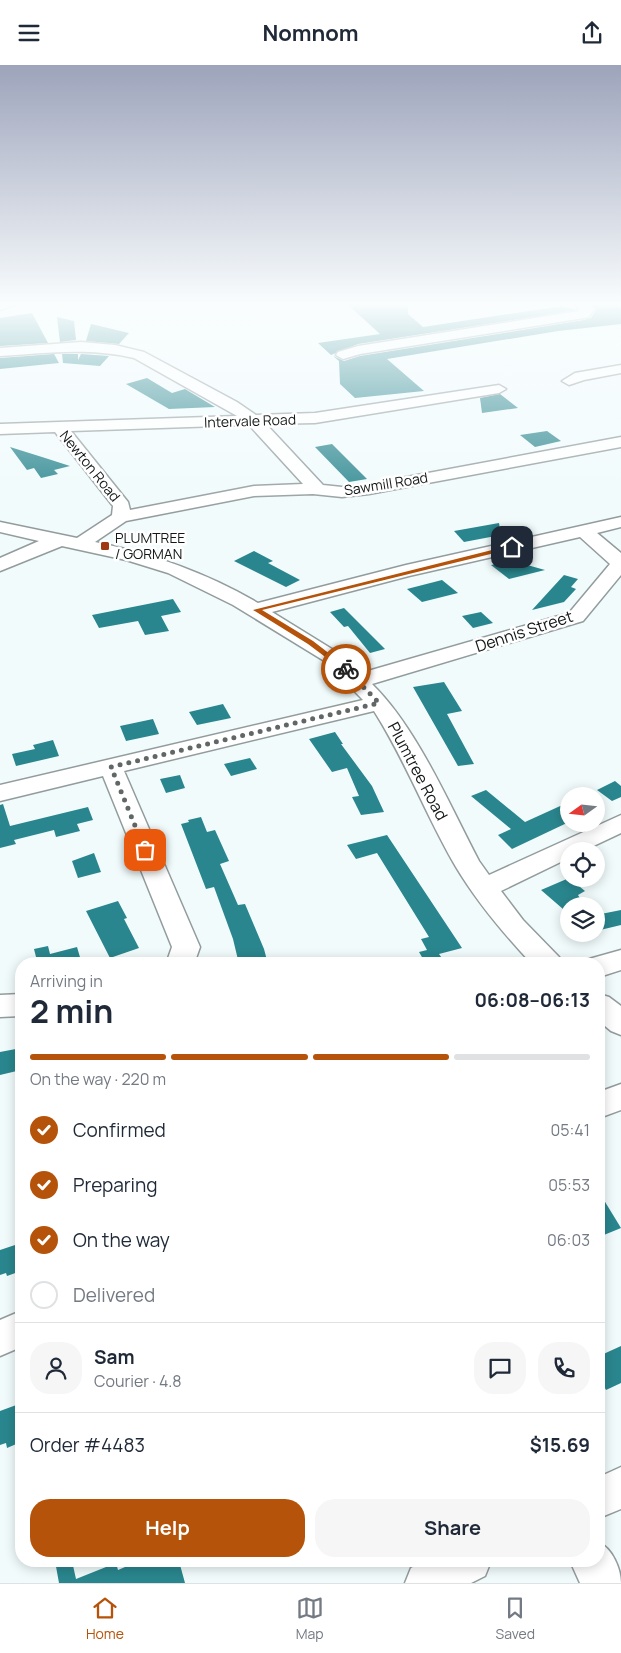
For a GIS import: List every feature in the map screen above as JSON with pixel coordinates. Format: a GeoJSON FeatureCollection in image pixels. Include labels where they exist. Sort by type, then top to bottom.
{"type":"FeatureCollection","features":[{"type":"Feature","properties":{"kind":"street"},"geometry":{"type":"LineString","coordinates":[[174,374],[232,405],[254,421],[318,490]]}},
{"type":"Feature","properties":{"kind":"street"},"geometry":{"type":"LineString","coordinates":[[569,381],[580,376],[593,374]]}},
{"type":"Feature","properties":{"kind":"street","name":"Intervale Road"},"geometry":{"type":"LineString","coordinates":[[59,427],[254,421],[346,415],[499,389]]}},
{"type":"Feature","properties":{"kind":"street","name":"Newton Road"},"geometry":{"type":"LineString","coordinates":[[0,429],[59,427],[122,506],[120,517],[71,542],[45,545],[0,565]]}},
{"type":"Feature","properties":{"kind":"street","name":"Sawmill Road"},"geometry":{"type":"LineString","coordinates":[[120,517],[254,491],[318,490],[342,492],[370,489],[621,442]]}},
{"type":"Feature","properties":{"kind":"street"},"geometry":{"type":"LineString","coordinates":[[256,610],[406,571],[621,522]]}},
{"type":"Feature","properties":{"kind":"street","name":"Plumtree Road"},"geometry":{"type":"LineString","coordinates":[[0,527],[130,555],[176,569],[209,584],[256,610],[322,650],[358,681],[379,703],[399,732],[468,865],[513,927],[542,957]]}},
{"type":"Feature","properties":{"kind":"street","name":"Dennis Street"},"geometry":{"type":"LineString","coordinates":[[358,681],[576,617],[621,563],[583,530]]}},
{"type":"Feature","properties":{"kind":"street"},"geometry":{"type":"LineString","coordinates":[[0,793],[379,703]]}},
{"type":"Feature","properties":{"kind":"street"},"geometry":{"type":"LineString","coordinates":[[111,767],[186,947],[182,957]]}},
{"type":"Feature","properties":{"kind":"street"},"geometry":{"type":"LineString","coordinates":[[484,888],[621,823]]}},
{"type":"Feature","properties":{"kind":"street"},"geometry":{"type":"LineString","coordinates":[[605,964],[621,960]]}},
{"type":"Feature","properties":{"kind":"street"},"geometry":{"type":"LineString","coordinates":[[0,1006],[15,1005]]}},
{"type":"Feature","properties":{"kind":"street"},"geometry":{"type":"LineString","coordinates":[[605,1010],[621,1023]]}},
{"type":"Feature","properties":{"kind":"street"},"geometry":{"type":"LineString","coordinates":[[605,1103],[621,1097]]}},
{"type":"Feature","properties":{"kind":"street"},"geometry":{"type":"LineString","coordinates":[[0,1337],[15,1331]]}},
{"type":"Feature","properties":{"kind":"street"},"geometry":{"type":"LineString","coordinates":[[605,1495],[621,1487]]}},
{"type":"Feature","properties":{"kind":"street"},"geometry":{"type":"LineString","coordinates":[[426,1583],[458,1567]]}},
{"type":"Feature","properties":{"kind":"street"},"geometry":{"type":"LineString","coordinates":[[594,1567],[603,1583]]}},
{"type":"Feature","properties":{"kind":"building"},"geometry":{"type":"Polygon","coordinates":[[[340,374],[404,374],[424,391],[355,398],[340,384],[340,374]]]}},
{"type":"Feature","properties":{"kind":"building"},"geometry":{"type":"Polygon","coordinates":[[[147,378],[172,393],[185,389],[215,407],[169,409],[126,384],[147,378]]]}},
{"type":"Feature","properties":{"kind":"building"},"geometry":{"type":"Polygon","coordinates":[[[500,394],[518,408],[482,413],[480,398],[500,394]]]}},
{"type":"Feature","properties":{"kind":"building"},"geometry":{"type":"Polygon","coordinates":[[[547,431],[561,441],[535,447],[520,435],[547,431]]]}},
{"type":"Feature","properties":{"kind":"building"},"geometry":{"type":"Polygon","coordinates":[[[332,444],[367,479],[349,482],[315,447],[332,444]]]}},
{"type":"Feature","properties":{"kind":"building"},"geometry":{"type":"Polygon","coordinates":[[[10,447],[70,466],[54,470],[58,474],[41,478],[34,468],[27,470],[10,447]]]}},
{"type":"Feature","properties":{"kind":"building"},"geometry":{"type":"Polygon","coordinates":[[[499,523],[501,535],[464,542],[454,531],[499,523]]]}},
{"type":"Feature","properties":{"kind":"building"},"geometry":{"type":"Polygon","coordinates":[[[254,551],[273,561],[268,563],[300,580],[286,587],[234,561],[254,551]]]}},
{"type":"Feature","properties":{"kind":"building"},"geometry":{"type":"Polygon","coordinates":[[[513,561],[545,570],[509,579],[491,565],[513,561]]]}},
{"type":"Feature","properties":{"kind":"building"},"geometry":{"type":"Polygon","coordinates":[[[564,575],[578,579],[571,587],[576,589],[564,602],[532,610],[564,575]]]}},
{"type":"Feature","properties":{"kind":"building"},"geometry":{"type":"Polygon","coordinates":[[[442,580],[458,593],[422,602],[407,589],[442,580]]]}},
{"type":"Feature","properties":{"kind":"building"},"geometry":{"type":"Polygon","coordinates":[[[173,599],[181,612],[161,616],[169,631],[145,635],[138,621],[99,628],[92,615],[173,599]]]}},
{"type":"Feature","properties":{"kind":"building"},"geometry":{"type":"Polygon","coordinates":[[[344,608],[385,649],[370,653],[348,626],[344,627],[330,612],[344,608]]]}},
{"type":"Feature","properties":{"kind":"building"},"geometry":{"type":"Polygon","coordinates":[[[481,612],[493,623],[473,628],[462,616],[481,612]]]}},
{"type":"Feature","properties":{"kind":"building"},"geometry":{"type":"Polygon","coordinates":[[[444,682],[462,711],[447,714],[474,764],[458,766],[413,687],[444,682]]]}},
{"type":"Feature","properties":{"kind":"building"},"geometry":{"type":"Polygon","coordinates":[[[223,704],[231,718],[197,725],[189,712],[223,704]]]}},
{"type":"Feature","properties":{"kind":"building"},"geometry":{"type":"Polygon","coordinates":[[[153,719],[159,734],[126,741],[120,726],[153,719]]]}},
{"type":"Feature","properties":{"kind":"building"},"geometry":{"type":"Polygon","coordinates":[[[335,732],[343,744],[341,744],[372,786],[384,812],[361,815],[352,797],[359,796],[347,768],[332,772],[309,739],[335,732]]]}},
{"type":"Feature","properties":{"kind":"building"},"geometry":{"type":"Polygon","coordinates":[[[53,740],[59,756],[16,766],[12,754],[35,749],[33,745],[53,740]]]}},
{"type":"Feature","properties":{"kind":"building"},"geometry":{"type":"Polygon","coordinates":[[[250,758],[257,769],[231,776],[224,764],[250,758]]]}},
{"type":"Feature","properties":{"kind":"building"},"geometry":{"type":"Polygon","coordinates":[[[180,775],[185,788],[166,793],[160,779],[180,775]]]}},
{"type":"Feature","properties":{"kind":"building"},"geometry":{"type":"Polygon","coordinates":[[[615,781],[621,786],[621,797],[612,801],[605,796],[605,787],[603,787],[615,781]]]}},
{"type":"Feature","properties":{"kind":"building"},"geometry":{"type":"Polygon","coordinates":[[[486,790],[525,822],[560,806],[560,826],[512,849],[498,835],[511,829],[471,796],[486,790]]]}},
{"type":"Feature","properties":{"kind":"building"},"geometry":{"type":"Polygon","coordinates":[[[3,804],[10,826],[88,807],[93,820],[77,824],[80,831],[56,837],[54,830],[14,840],[16,844],[0,848],[0,805],[3,804]]]}},
{"type":"Feature","properties":{"kind":"building"},"geometry":{"type":"Polygon","coordinates":[[[201,817],[207,832],[215,830],[229,861],[220,864],[238,905],[245,904],[266,957],[237,957],[233,939],[214,887],[206,889],[181,824],[189,822],[188,820],[201,817]]]}},
{"type":"Feature","properties":{"kind":"building"},"geometry":{"type":"Polygon","coordinates":[[[387,835],[462,948],[439,954],[441,957],[422,957],[419,952],[427,950],[421,939],[429,937],[377,853],[356,859],[347,845],[387,835]]]}},
{"type":"Feature","properties":{"kind":"building"},"geometry":{"type":"Polygon","coordinates":[[[94,853],[101,872],[78,878],[72,861],[94,853]]]}},
{"type":"Feature","properties":{"kind":"building"},"geometry":{"type":"Polygon","coordinates":[[[560,882],[560,887],[580,887],[585,891],[578,895],[579,897],[560,897],[560,906],[541,890],[560,882]]]}},
{"type":"Feature","properties":{"kind":"building"},"geometry":{"type":"Polygon","coordinates":[[[118,901],[127,918],[124,919],[139,948],[109,957],[86,911],[118,901]]]}},
{"type":"Feature","properties":{"kind":"building"},"geometry":{"type":"Polygon","coordinates":[[[621,910],[621,925],[605,929],[605,913],[621,910]]]}},
{"type":"Feature","properties":{"kind":"building"},"geometry":{"type":"Polygon","coordinates":[[[48,946],[50,954],[77,947],[80,957],[36,957],[34,949],[48,946]]]}},
{"type":"Feature","properties":{"kind":"building"},"geometry":{"type":"Polygon","coordinates":[[[15,1049],[15,1071],[0,1075],[0,1052],[15,1049]]]}},
{"type":"Feature","properties":{"kind":"building"},"geometry":{"type":"Polygon","coordinates":[[[605,1202],[621,1228],[605,1235],[605,1202]]]}},
{"type":"Feature","properties":{"kind":"building"},"geometry":{"type":"Polygon","coordinates":[[[15,1245],[15,1273],[7,1276],[6,1273],[0,1275],[0,1250],[15,1245]]]}},
{"type":"Feature","properties":{"kind":"building"},"geometry":{"type":"Polygon","coordinates":[[[621,1346],[621,1383],[606,1390],[605,1388],[605,1353],[621,1346]]]}},
{"type":"Feature","properties":{"kind":"building"},"geometry":{"type":"Polygon","coordinates":[[[15,1405],[15,1445],[7,1448],[6,1443],[0,1445],[0,1411],[15,1405]]]}},
{"type":"Feature","properties":{"kind":"building"},"geometry":{"type":"Polygon","coordinates":[[[56,1567],[73,1567],[76,1579],[106,1567],[117,1567],[118,1570],[125,1567],[181,1567],[185,1583],[59,1583],[56,1567]]]}},
{"type":"Feature","properties":{"kind":"way so far"},"geometry":{"type":"LineString","coordinates":[[145,850],[111,767],[379,703],[346,669]]}},
{"type":"Feature","properties":{"kind":"place","name":"PLUMTREE / GORMAN"},"geometry":{"type":"Point","coordinates":[105,546]}},
{"type":"Feature","properties":{"kind":"route"},"geometry":{"type":"LineString","coordinates":[[346,669],[333,658],[256,610],[406,571],[512,547]]}}]}
